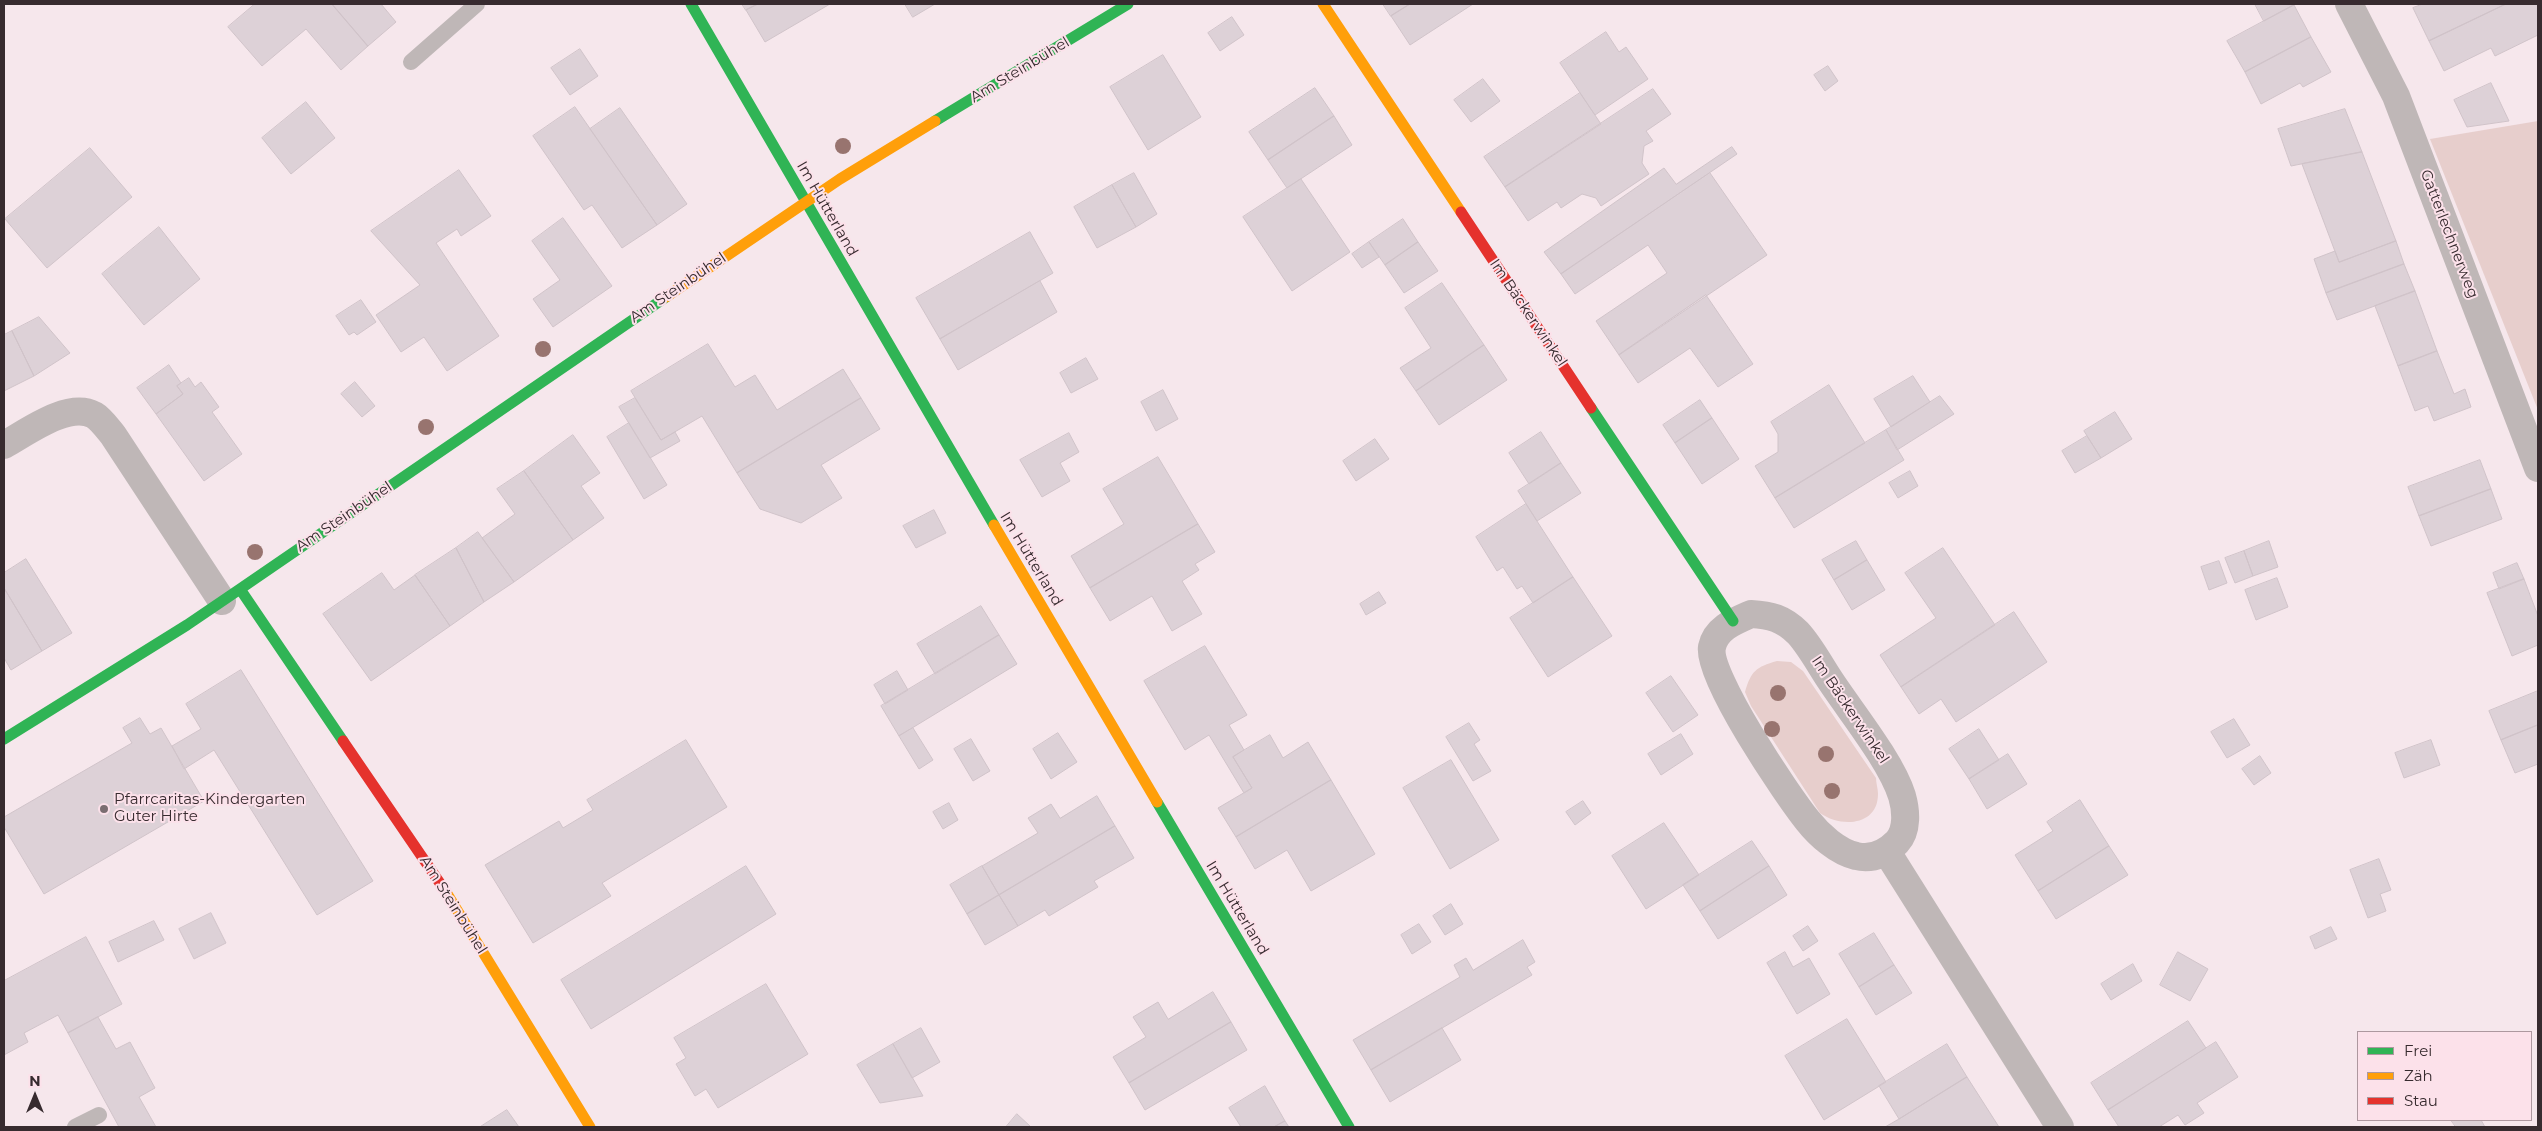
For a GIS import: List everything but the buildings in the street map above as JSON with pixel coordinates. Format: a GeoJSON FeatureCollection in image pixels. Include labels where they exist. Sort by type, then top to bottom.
{"type":"FeatureCollection","features":[{"type":"Feature","properties":{"kind":"street","name":"Im Hütterland"},"geometry":{"type":"LineString","coordinates":[[691,4],[1349,1127]]}},
{"type":"Feature","properties":{"kind":"street","name":"Am Steinbühel"},"geometry":{"type":"LineString","coordinates":[[4,739],[187,625],[806,202],[1128,4]]}},
{"type":"Feature","properties":{"kind":"street","name":"Im Bäckerwinkel"},"geometry":{"type":"LineString","coordinates":[[1323,4],[1733,621],[1750,614],[1774,616],[1797,633],[1890,769],[1902,795],[1906,816],[1901,838],[1887,852]]}},
{"type":"Feature","properties":{"kind":"street","name":"Gatterlechnerweg"},"geometry":{"type":"LineString","coordinates":[[2349,4],[2403,112],[2538,468]]}},
{"type":"Feature","properties":{"kind":"street","name":"Am Steinbühel"},"geometry":{"type":"LineString","coordinates":[[4,445],[52,418],[71,411],[94,415],[113,435],[440,882],[590,1127]]}},
{"type":"Feature","properties":{"kind":"street"},"geometry":{"type":"LineString","coordinates":[[1733,621],[1718,633],[1711,658],[1717,675],[1736,712],[1808,821],[1830,843],[1856,856],[1887,852],[2060,1127]]}},
{"type":"Feature","properties":{"kind":"lane"},"geometry":{"type":"LineString","coordinates":[[411,62],[477,4]]}},
{"type":"Feature","properties":{"kind":"lane"},"geometry":{"type":"LineString","coordinates":[[75,1127],[99,1115]]}},
{"type":"Feature","properties":{"kind":"shaded area"},"geometry":{"type":"Polygon","coordinates":[[[2538,121],[2538,410],[2430,139],[2538,121]]]}},
{"type":"Feature","properties":{"kind":"shaded area"},"geometry":{"type":"Polygon","coordinates":[[[1777,661],[1791,662],[1803,671],[1876,778],[1878,794],[1876,805],[1872,813],[1865,818],[1848,822],[1838,821],[1820,813],[1751,706],[1745,692],[1752,675],[1764,665],[1777,661]]]}},
{"type":"Feature","properties":{"kind":"traffic: fast"},"geometry":{"type":"LineString","coordinates":[[691,4],[994,525]]}},
{"type":"Feature","properties":{"kind":"traffic: fast"},"geometry":{"type":"LineString","coordinates":[[935,121],[1128,4]]}},
{"type":"Feature","properties":{"kind":"traffic: fast"},"geometry":{"type":"LineString","coordinates":[[240,589],[666,297]]}},
{"type":"Feature","properties":{"kind":"traffic: fast"},"geometry":{"type":"LineString","coordinates":[[1591,408],[1733,621]]}},
{"type":"Feature","properties":{"kind":"traffic: fast"},"geometry":{"type":"LineString","coordinates":[[4,739],[187,625],[240,589],[343,741]]}},
{"type":"Feature","properties":{"kind":"traffic: fast"},"geometry":{"type":"LineString","coordinates":[[1157,802],[1349,1127]]}},
{"type":"Feature","properties":{"kind":"traffic: slow"},"geometry":{"type":"LineString","coordinates":[[1323,4],[1461,212]]}},
{"type":"Feature","properties":{"kind":"traffic: slow"},"geometry":{"type":"LineString","coordinates":[[666,297],[840,179],[935,121]]}},
{"type":"Feature","properties":{"kind":"traffic: slow"},"geometry":{"type":"LineString","coordinates":[[994,525],[1157,802]]}},
{"type":"Feature","properties":{"kind":"traffic: slow"},"geometry":{"type":"LineString","coordinates":[[446,892],[590,1127]]}},
{"type":"Feature","properties":{"kind":"traffic: jam"},"geometry":{"type":"LineString","coordinates":[[1461,212],[1591,408]]}},
{"type":"Feature","properties":{"kind":"traffic: jam"},"geometry":{"type":"LineString","coordinates":[[343,741],[446,892]]}},
{"type":"Feature","properties":{"kind":"place","name":"Pfarrcaritas-Kindergarten Guter Hirte"},"geometry":{"type":"Point","coordinates":[104,809]}}]}
